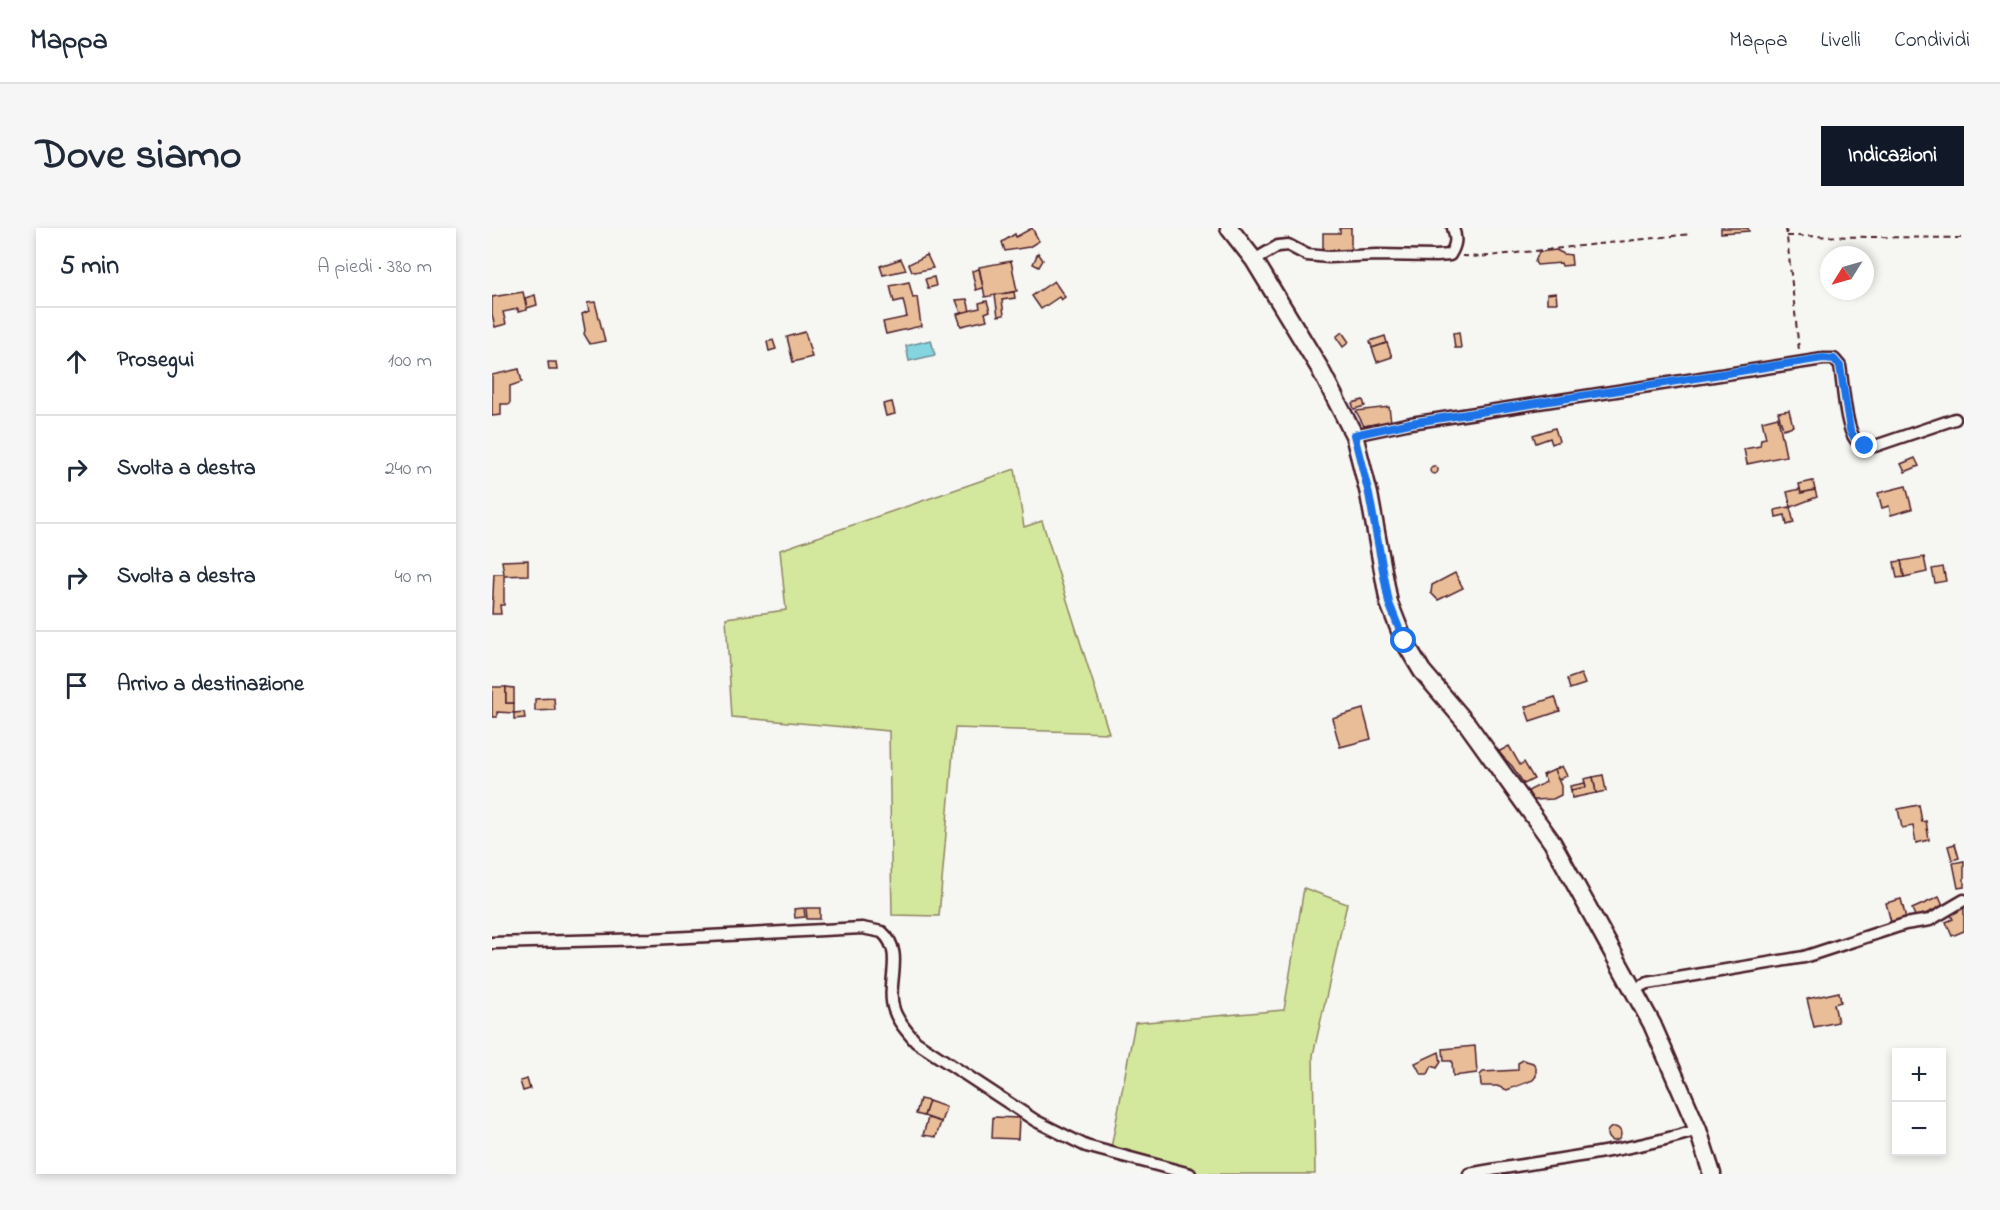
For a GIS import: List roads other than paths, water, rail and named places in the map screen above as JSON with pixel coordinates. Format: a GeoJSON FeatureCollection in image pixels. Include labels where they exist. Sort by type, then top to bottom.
{"type":"FeatureCollection","features":[{"type":"Feature","properties":{"kind":"main road"},"geometry":{"type":"LineString","coordinates":[[1229,228],[1254,260],[1319,367],[1354,435],[1369,494],[1389,603],[1404,641],[1422,671],[1468,725],[1552,842],[1634,989],[1666,1054],[1698,1130],[1712,1174]]}},
{"type":"Feature","properties":{"kind":"street"},"geometry":{"type":"LineString","coordinates":[[1254,260],[1278,246],[1288,245],[1307,255],[1329,257],[1450,255],[1456,246],[1453,228]]}},
{"type":"Feature","properties":{"kind":"street"},"geometry":{"type":"LineString","coordinates":[[1354,435],[1410,423],[1823,358],[1834,359],[1840,366],[1850,430],[1856,441],[1865,446],[1875,446],[1955,419]]}},
{"type":"Feature","properties":{"kind":"street"},"geometry":{"type":"LineString","coordinates":[[1634,989],[1648,983],[1804,957],[1905,924],[1930,920],[1964,900]]}},
{"type":"Feature","properties":{"kind":"street"},"geometry":{"type":"LineString","coordinates":[[492,944],[651,939],[862,928],[882,932],[893,947],[894,1010],[916,1042],[1036,1121],[1070,1140],[1190,1174]]}},
{"type":"Feature","properties":{"kind":"street"},"geometry":{"type":"LineString","coordinates":[[1469,1174],[1629,1149],[1698,1130]]}},
{"type":"Feature","properties":{"kind":"water"},"geometry":{"type":"Polygon","coordinates":[[[931,340],[935,355],[909,361],[906,346],[931,340]]]}}]}
